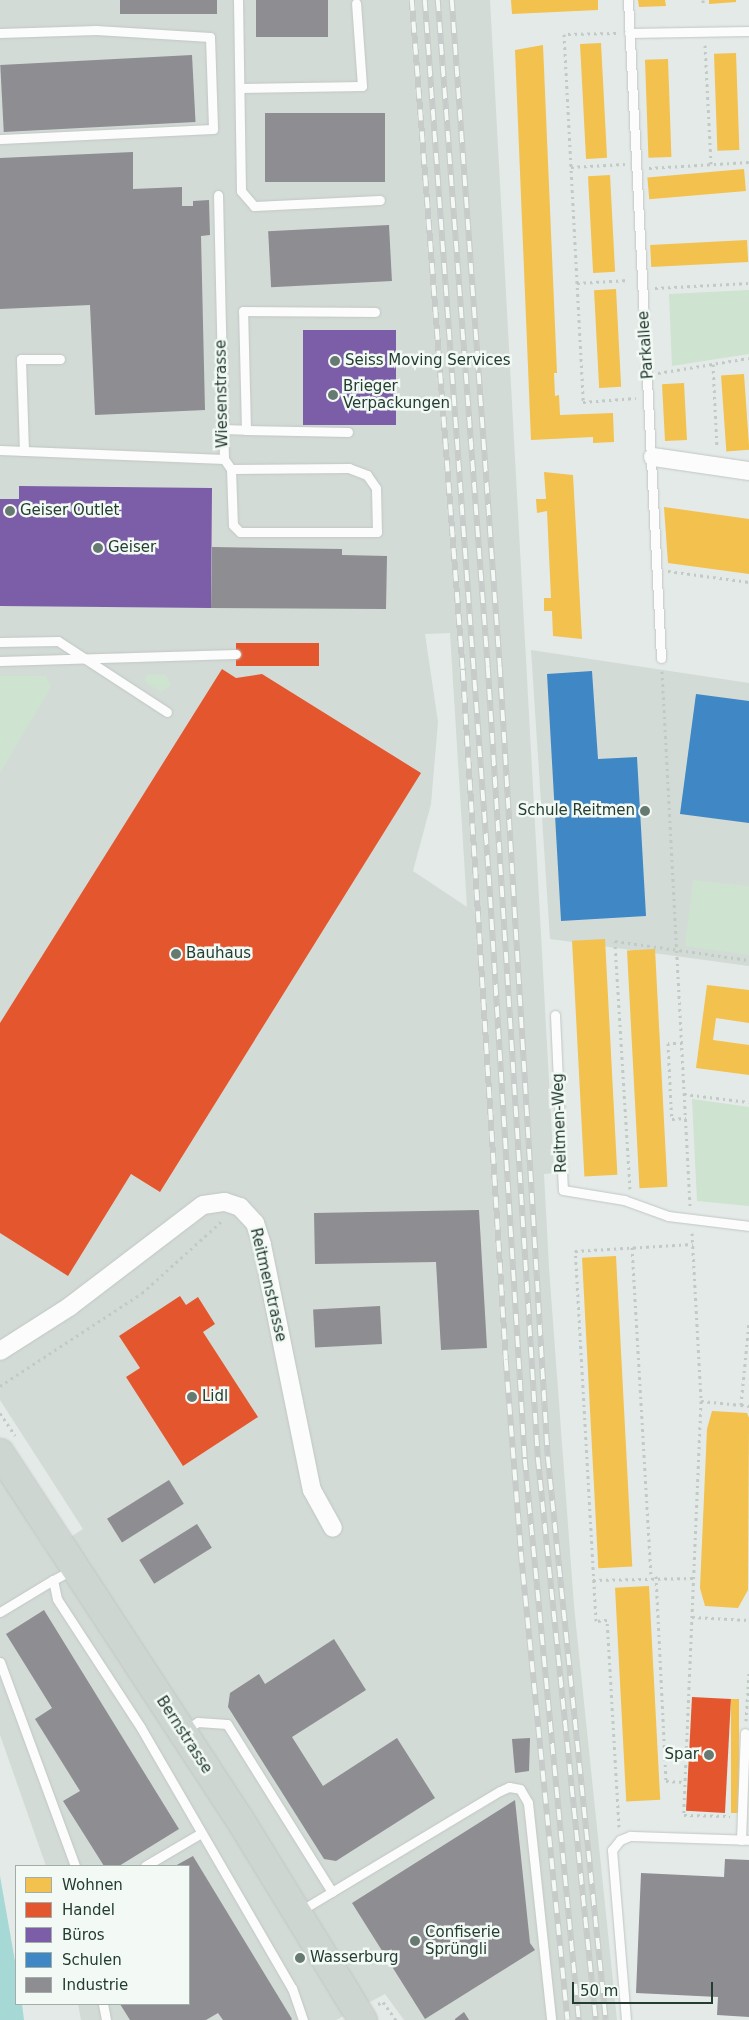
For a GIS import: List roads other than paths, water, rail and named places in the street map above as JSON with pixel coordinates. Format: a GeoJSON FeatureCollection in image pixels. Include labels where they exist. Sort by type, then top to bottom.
{"type":"FeatureCollection","features":[{"type":"Feature","properties":{"kind":"main road","name":"Bernstrasse"},"geometry":{"type":"LineString","coordinates":[[0,1453],[64,1574],[182,1732],[239,1818],[297,1913],[368,2013]]}},
{"type":"Feature","properties":{"kind":"street"},"geometry":{"type":"LineString","coordinates":[[653,457],[749,471]]}},
{"type":"Feature","properties":{"kind":"street","name":"Reitmenstrasse"},"geometry":{"type":"LineString","coordinates":[[0,1351],[69,1307],[203,1205],[225,1202],[240,1207],[256,1222],[312,1490],[333,1528]]}},
{"type":"Feature","properties":{"kind":"lane"},"geometry":{"type":"LineString","coordinates":[[238,0],[241,191],[254,206],[380,200]]}},
{"type":"Feature","properties":{"kind":"lane","name":"Parkallee"},"geometry":{"type":"LineString","coordinates":[[628,0],[642,289],[653,457],[661,658]]}},
{"type":"Feature","properties":{"kind":"lane"},"geometry":{"type":"LineString","coordinates":[[240,88],[362,86],[356,3]]}},
{"type":"Feature","properties":{"kind":"lane"},"geometry":{"type":"LineString","coordinates":[[0,33],[96,30],[210,37],[213,129],[0,139]]}},
{"type":"Feature","properties":{"kind":"lane"},"geometry":{"type":"LineString","coordinates":[[629,33],[749,31]]}},
{"type":"Feature","properties":{"kind":"lane","name":"Wiesenstrasse"},"geometry":{"type":"LineString","coordinates":[[0,450],[224,459],[218,195]]}},
{"type":"Feature","properties":{"kind":"lane"},"geometry":{"type":"LineString","coordinates":[[246,430],[243,311],[375,312]]}},
{"type":"Feature","properties":{"kind":"lane"},"geometry":{"type":"LineString","coordinates":[[24,451],[21,359],[60,359]]}},
{"type":"Feature","properties":{"kind":"lane"},"geometry":{"type":"LineString","coordinates":[[223,429],[348,432]]}},
{"type":"Feature","properties":{"kind":"lane"},"geometry":{"type":"LineString","coordinates":[[224,459],[231,469],[233,525],[240,532],[377,532],[376,488],[367,475],[349,468],[231,469]]}},
{"type":"Feature","properties":{"kind":"lane"},"geometry":{"type":"LineString","coordinates":[[0,642],[58,642],[167,712]]}},
{"type":"Feature","properties":{"kind":"lane"},"geometry":{"type":"LineString","coordinates":[[0,661],[40,662],[82,657],[236,654]]}},
{"type":"Feature","properties":{"kind":"lane","name":"Reitmen-Weg"},"geometry":{"type":"LineString","coordinates":[[555,1015],[562,1190],[631,1203],[668,1216],[749,1226]]}},
{"type":"Feature","properties":{"kind":"lane"},"geometry":{"type":"LineString","coordinates":[[0,1612],[64,1574]]}},
{"type":"Feature","properties":{"kind":"lane"},"geometry":{"type":"LineString","coordinates":[[64,1574],[57,1599],[141,1728],[202,1832],[292,1988],[303,2020]]}},
{"type":"Feature","properties":{"kind":"lane"},"geometry":{"type":"LineString","coordinates":[[0,1662],[75,1865]]}},
{"type":"Feature","properties":{"kind":"lane"},"geometry":{"type":"LineString","coordinates":[[182,1732],[198,1722],[227,1724],[332,1892]]}},
{"type":"Feature","properties":{"kind":"lane"},"geometry":{"type":"LineString","coordinates":[[626,2020],[611,1864],[612,1850],[620,1840],[630,1836],[745,1840],[742,1817],[745,1733]]}},
{"type":"Feature","properties":{"kind":"lane"},"geometry":{"type":"LineString","coordinates":[[297,1913],[500,1791],[509,1787],[520,1789],[528,1803],[550,2020]]}},
{"type":"Feature","properties":{"kind":"lane"},"geometry":{"type":"LineString","coordinates":[[147,1865],[202,1832]]}},
{"type":"Feature","properties":{"kind":"lane"},"geometry":{"type":"LineString","coordinates":[[103,2005],[106,2020]]}},
{"type":"Feature","properties":{"kind":"water"},"geometry":{"type":"Polygon","coordinates":[[[0,1876],[15,1961],[15,2005],[22,2005],[24,2020],[0,2020],[0,1876]]]}},
{"type":"Feature","properties":{"kind":"railway"},"geometry":{"type":"LineString","coordinates":[[412,0],[463,670],[506,1360],[521,1552],[568,2020]]}},
{"type":"Feature","properties":{"kind":"railway"},"geometry":{"type":"LineString","coordinates":[[425,0],[489,875],[525,1459],[579,2020]]}},
{"type":"Feature","properties":{"kind":"railway"},"geometry":{"type":"LineString","coordinates":[[438,0],[488,667],[538,1458],[596,2020]]}},
{"type":"Feature","properties":{"kind":"railway"},"geometry":{"type":"LineString","coordinates":[[452,0],[500,666],[548,1457],[606,2020]]}},
{"type":"Feature","properties":{"kind":"place","name":"Seiss Moving Services"},"geometry":{"type":"Point","coordinates":[335,361]}},
{"type":"Feature","properties":{"kind":"place","name":"Brieger Verpackungen"},"geometry":{"type":"Point","coordinates":[333,395]}},
{"type":"Feature","properties":{"kind":"place","name":"Geiser Outlet"},"geometry":{"type":"Point","coordinates":[10,511]}},
{"type":"Feature","properties":{"kind":"place","name":"Geiser"},"geometry":{"type":"Point","coordinates":[98,548]}},
{"type":"Feature","properties":{"kind":"place","name":"Schule Reitmen"},"geometry":{"type":"Point","coordinates":[645,811]}},
{"type":"Feature","properties":{"kind":"place","name":"Bauhaus"},"geometry":{"type":"Point","coordinates":[176,954]}},
{"type":"Feature","properties":{"kind":"place","name":"Lidl"},"geometry":{"type":"Point","coordinates":[192,1397]}},
{"type":"Feature","properties":{"kind":"place","name":"Spar"},"geometry":{"type":"Point","coordinates":[709,1755]}},
{"type":"Feature","properties":{"kind":"place","name":"Confiserie Sprüngli"},"geometry":{"type":"Point","coordinates":[415,1941]}},
{"type":"Feature","properties":{"kind":"place","name":"Wasserburg"},"geometry":{"type":"Point","coordinates":[300,1958]}}]}
